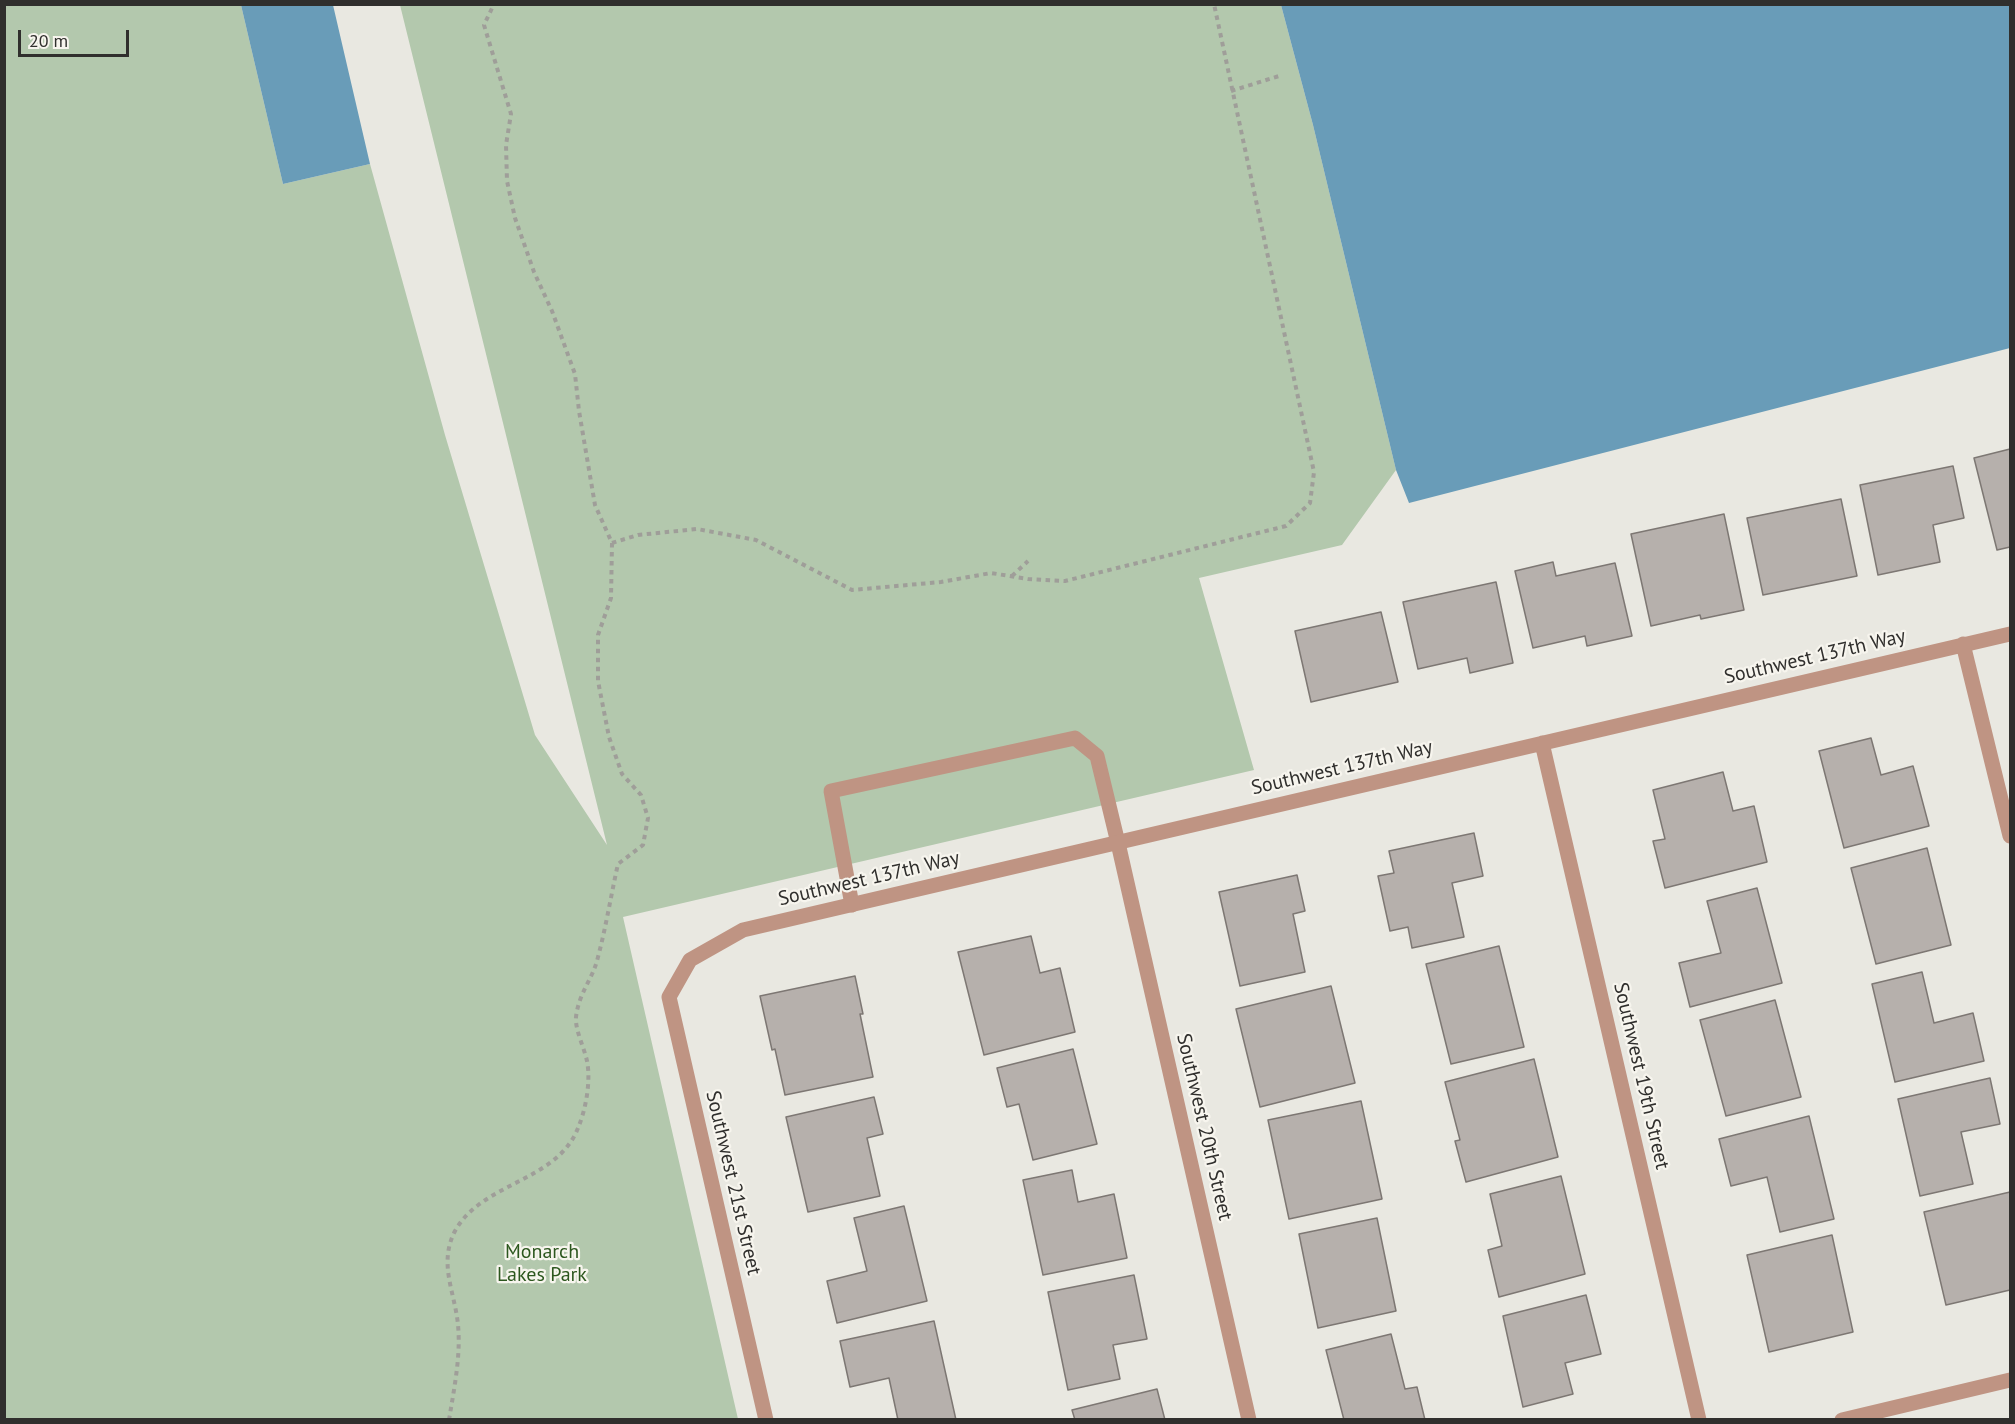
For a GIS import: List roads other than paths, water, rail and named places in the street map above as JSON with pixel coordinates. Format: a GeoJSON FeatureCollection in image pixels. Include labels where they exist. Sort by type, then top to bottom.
{"type":"FeatureCollection","features":[{"type":"Feature","properties":{"kind":"street","name":"Southwest 137th Way"},"geometry":{"type":"LineString","coordinates":[[690,960],[743,930],[2010,634]]}},
{"type":"Feature","properties":{"kind":"street"},"geometry":{"type":"LineString","coordinates":[[1963,644],[2010,836]]}},
{"type":"Feature","properties":{"kind":"street","name":"Southwest 20th Street"},"geometry":{"type":"LineString","coordinates":[[852,905],[831,791],[1075,738],[1097,756],[1249,1419]]}},
{"type":"Feature","properties":{"kind":"street","name":"Southwest 19th Street"},"geometry":{"type":"LineString","coordinates":[[1542,743],[1699,1419]]}},
{"type":"Feature","properties":{"kind":"street","name":"Southwest 21st Street"},"geometry":{"type":"LineString","coordinates":[[690,960],[669,997],[766,1419]]}},
{"type":"Feature","properties":{"kind":"street"},"geometry":{"type":"LineString","coordinates":[[1842,1419],[2010,1380]]}},
{"type":"Feature","properties":{"kind":"water"},"geometry":{"type":"Polygon","coordinates":[[[241,5],[333,5],[370,164],[283,184],[241,5]]]}},
{"type":"Feature","properties":{"kind":"water"},"geometry":{"type":"Polygon","coordinates":[[[1281,5],[2010,5],[2010,348],[1409,503],[1396,470],[1313,125],[1281,5]]]}},
{"type":"Feature","properties":{"kind":"park label","name":"Monarch Lakes Park"},"geometry":{"type":"Point","coordinates":[542,1264]}}]}
